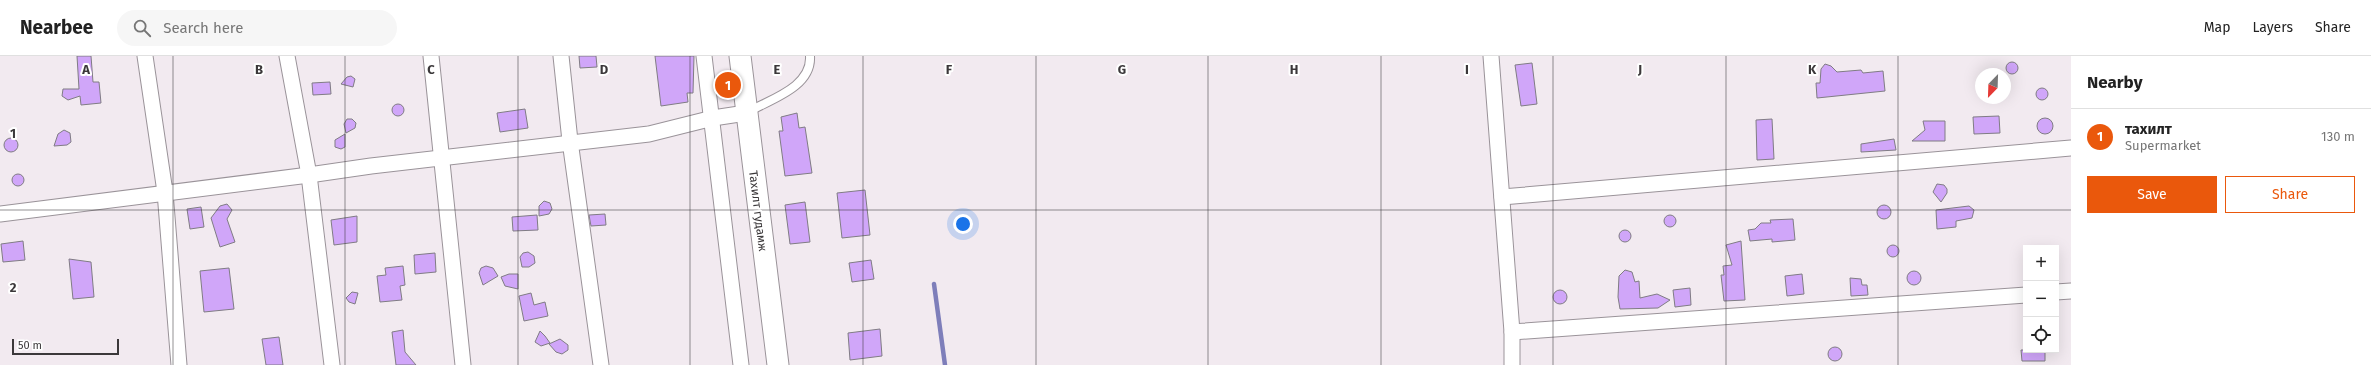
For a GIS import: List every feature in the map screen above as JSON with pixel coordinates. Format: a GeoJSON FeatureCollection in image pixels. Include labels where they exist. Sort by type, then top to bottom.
{"type":"FeatureCollection","features":[{"type":"Feature","properties":{"kind":"main road","name":"Тахилт гудамж"},"geometry":{"type":"LineString","coordinates":[[740,56],[778,365]]}},
{"type":"Feature","properties":{"kind":"street"},"geometry":{"type":"LineString","coordinates":[[145,56],[165,192],[179,365]]}},
{"type":"Feature","properties":{"kind":"street"},"geometry":{"type":"LineString","coordinates":[[287,56],[309,176],[332,365]]}},
{"type":"Feature","properties":{"kind":"street"},"geometry":{"type":"LineString","coordinates":[[431,56],[463,365]]}},
{"type":"Feature","properties":{"kind":"street"},"geometry":{"type":"LineString","coordinates":[[561,56],[570,141],[601,365]]}},
{"type":"Feature","properties":{"kind":"street"},"geometry":{"type":"LineString","coordinates":[[704,56],[741,365]]}},
{"type":"Feature","properties":{"kind":"street"},"geometry":{"type":"LineString","coordinates":[[1494,56],[1491,56],[1512,332],[1512,365]]}},
{"type":"Feature","properties":{"kind":"street"},"geometry":{"type":"LineString","coordinates":[[0,214],[165,192],[309,176],[570,141],[649,134],[712,118],[746,113]]}},
{"type":"Feature","properties":{"kind":"street"},"geometry":{"type":"LineString","coordinates":[[1502,197],[2071,148]]}},
{"type":"Feature","properties":{"kind":"street"},"geometry":{"type":"LineString","coordinates":[[2059,292],[2071,291]]}},
{"type":"Feature","properties":{"kind":"street"},"geometry":{"type":"LineString","coordinates":[[1512,332],[2023,294]]}},
{"type":"Feature","properties":{"kind":"lane"},"geometry":{"type":"LineString","coordinates":[[746,113],[795,88],[811,66],[810,56]]}},
{"type":"Feature","properties":{"kind":"building"},"geometry":{"type":"Polygon","coordinates":[[[77,56],[91,56],[93,82],[99,82],[101,103],[81,105],[80,96],[68,100],[62,96],[63,89],[79,89],[77,56]]]}},
{"type":"Feature","properties":{"kind":"building"},"geometry":{"type":"Polygon","coordinates":[[[579,56],[596,56],[597,67],[580,68],[579,56]]]}},
{"type":"Feature","properties":{"kind":"building"},"geometry":{"type":"Polygon","coordinates":[[[655,56],[694,56],[693,93],[687,93],[688,102],[661,106],[655,56]]]}},
{"type":"Feature","properties":{"kind":"building"},"geometry":{"type":"Polygon","coordinates":[[[2010,62],[2014,62],[2018,66],[2018,70],[2014,74],[2011,74],[2011,68],[2006,68],[2010,62]]]}},
{"type":"Feature","properties":{"kind":"building"},"geometry":{"type":"Polygon","coordinates":[[[1532,63],[1537,104],[1521,106],[1515,65],[1532,63]]]}},
{"type":"Feature","properties":{"kind":"building"},"geometry":{"type":"Polygon","coordinates":[[[1825,64],[1831,66],[1837,72],[1861,70],[1863,73],[1883,71],[1885,91],[1817,98],[1816,83],[1820,83],[1821,69],[1825,64]]]}},
{"type":"Feature","properties":{"kind":"building"},"geometry":{"type":"Polygon","coordinates":[[[351,76],[355,79],[353,87],[341,84],[347,77],[351,76]]]}},
{"type":"Feature","properties":{"kind":"building"},"geometry":{"type":"Polygon","coordinates":[[[330,82],[331,94],[313,95],[312,83],[330,82]]]}},
{"type":"Feature","properties":{"kind":"building"},"geometry":{"type":"Polygon","coordinates":[[[2040,88],[2044,88],[2048,94],[2044,100],[2040,100],[2036,96],[2036,92],[2040,88]]]}},
{"type":"Feature","properties":{"kind":"building"},"geometry":{"type":"Polygon","coordinates":[[[398,104],[402,106],[404,110],[402,114],[398,116],[394,114],[392,110],[394,106],[398,104]]]}},
{"type":"Feature","properties":{"kind":"building"},"geometry":{"type":"Polygon","coordinates":[[[525,109],[528,128],[500,132],[497,113],[525,109]]]}},
{"type":"Feature","properties":{"kind":"building"},"geometry":{"type":"Polygon","coordinates":[[[797,113],[799,128],[805,127],[812,173],[785,176],[779,131],[783,131],[781,117],[797,113]]]}},
{"type":"Feature","properties":{"kind":"building"},"geometry":{"type":"Polygon","coordinates":[[[1999,116],[2000,133],[1974,134],[1973,117],[1999,116]]]}},
{"type":"Feature","properties":{"kind":"building"},"geometry":{"type":"Polygon","coordinates":[[[2045,118],[2052,123],[2053,126],[2048,133],[2045,134],[2038,129],[2037,126],[2042,119],[2045,118]]]}},
{"type":"Feature","properties":{"kind":"building"},"geometry":{"type":"Polygon","coordinates":[[[347,119],[352,119],[356,123],[355,128],[346,133],[344,124],[347,119]]]}},
{"type":"Feature","properties":{"kind":"building"},"geometry":{"type":"Polygon","coordinates":[[[1772,119],[1774,159],[1757,160],[1756,120],[1772,119]]]}},
{"type":"Feature","properties":{"kind":"building"},"geometry":{"type":"Polygon","coordinates":[[[1923,121],[1945,121],[1945,141],[1912,141],[1925,130],[1923,121]]]}},
{"type":"Feature","properties":{"kind":"building"},"geometry":{"type":"Polygon","coordinates":[[[64,130],[70,133],[71,142],[67,145],[54,146],[58,134],[64,130]]]}},
{"type":"Feature","properties":{"kind":"building"},"geometry":{"type":"Polygon","coordinates":[[[345,134],[345,147],[341,149],[335,147],[335,140],[345,134]]]}},
{"type":"Feature","properties":{"kind":"building"},"geometry":{"type":"Polygon","coordinates":[[[11,138],[16,140],[18,145],[16,150],[11,152],[6,150],[4,145],[6,140],[11,138]]]}},
{"type":"Feature","properties":{"kind":"building"},"geometry":{"type":"Polygon","coordinates":[[[1894,139],[1896,150],[1861,152],[1861,144],[1894,139]]]}},
{"type":"Feature","properties":{"kind":"building"},"geometry":{"type":"Polygon","coordinates":[[[18,174],[22,176],[24,180],[22,184],[18,186],[14,184],[12,180],[14,176],[18,174]]]}},
{"type":"Feature","properties":{"kind":"building"},"geometry":{"type":"Polygon","coordinates":[[[1937,184],[1944,185],[1947,189],[1947,193],[1941,202],[1933,192],[1937,184]]]}},
{"type":"Feature","properties":{"kind":"building"},"geometry":{"type":"Polygon","coordinates":[[[865,190],[870,235],[842,238],[837,193],[865,190]]]}},
{"type":"Feature","properties":{"kind":"building"},"geometry":{"type":"Polygon","coordinates":[[[544,201],[550,203],[552,209],[549,214],[539,216],[539,206],[544,201]]]}},
{"type":"Feature","properties":{"kind":"building"},"geometry":{"type":"Polygon","coordinates":[[[805,202],[810,242],[790,244],[785,205],[805,202]]]}},
{"type":"Feature","properties":{"kind":"building"},"geometry":{"type":"Polygon","coordinates":[[[227,204],[232,210],[227,219],[235,242],[220,247],[211,218],[220,206],[227,204]]]}},
{"type":"Feature","properties":{"kind":"building"},"geometry":{"type":"Polygon","coordinates":[[[1884,205],[1889,207],[1891,212],[1889,217],[1884,219],[1879,217],[1877,212],[1879,207],[1884,205]]]}},
{"type":"Feature","properties":{"kind":"building"},"geometry":{"type":"Polygon","coordinates":[[[1969,206],[1974,210],[1972,218],[1956,221],[1956,227],[1937,229],[1936,210],[1969,206]]]}},
{"type":"Feature","properties":{"kind":"building"},"geometry":{"type":"Polygon","coordinates":[[[201,207],[204,227],[190,229],[187,209],[201,207]]]}},
{"type":"Feature","properties":{"kind":"building"},"geometry":{"type":"Polygon","coordinates":[[[605,214],[606,225],[591,226],[589,215],[605,214]]]}},
{"type":"Feature","properties":{"kind":"building"},"geometry":{"type":"Polygon","coordinates":[[[537,215],[538,230],[513,231],[512,217],[537,215]]]}},
{"type":"Feature","properties":{"kind":"building"},"geometry":{"type":"Polygon","coordinates":[[[1672,215],[1675,216],[1675,226],[1668,227],[1665,226],[1664,219],[1665,216],[1672,215]]]}},
{"type":"Feature","properties":{"kind":"building"},"geometry":{"type":"Polygon","coordinates":[[[357,216],[357,242],[334,245],[331,220],[357,216]]]}},
{"type":"Feature","properties":{"kind":"building"},"geometry":{"type":"Polygon","coordinates":[[[1793,219],[1795,240],[1772,242],[1772,239],[1750,241],[1748,230],[1755,229],[1761,223],[1771,223],[1770,220],[1793,219]]]}},
{"type":"Feature","properties":{"kind":"building"},"geometry":{"type":"Polygon","coordinates":[[[1625,230],[1629,232],[1631,236],[1629,240],[1625,242],[1621,240],[1619,236],[1621,232],[1625,230]]]}},
{"type":"Feature","properties":{"kind":"building"},"geometry":{"type":"Polygon","coordinates":[[[23,241],[25,260],[3,262],[1,244],[23,241]]]}},
{"type":"Feature","properties":{"kind":"building"},"geometry":{"type":"Polygon","coordinates":[[[1741,241],[1745,300],[1724,301],[1721,275],[1724,275],[1723,266],[1732,265],[1726,245],[1741,241]]]}},
{"type":"Feature","properties":{"kind":"building"},"geometry":{"type":"Polygon","coordinates":[[[1893,245],[1897,247],[1899,251],[1897,255],[1893,257],[1889,255],[1887,251],[1889,247],[1893,245]]]}},
{"type":"Feature","properties":{"kind":"building"},"geometry":{"type":"Polygon","coordinates":[[[528,252],[534,256],[535,263],[529,267],[522,267],[520,257],[523,253],[528,252]]]}},
{"type":"Feature","properties":{"kind":"building"},"geometry":{"type":"Polygon","coordinates":[[[435,253],[436,272],[415,274],[414,255],[435,253]]]}},
{"type":"Feature","properties":{"kind":"building"},"geometry":{"type":"Polygon","coordinates":[[[69,259],[91,262],[94,297],[73,299],[69,259]]]}},
{"type":"Feature","properties":{"kind":"building"},"geometry":{"type":"Polygon","coordinates":[[[871,260],[874,279],[852,282],[849,263],[871,260]]]}},
{"type":"Feature","properties":{"kind":"building"},"geometry":{"type":"Polygon","coordinates":[[[403,266],[405,285],[400,286],[402,300],[380,302],[377,276],[386,275],[385,268],[403,266]]]}},
{"type":"Feature","properties":{"kind":"building"},"geometry":{"type":"Polygon","coordinates":[[[486,266],[493,268],[498,276],[483,285],[479,273],[481,268],[486,266]]]}},
{"type":"Feature","properties":{"kind":"building"},"geometry":{"type":"Polygon","coordinates":[[[229,268],[234,309],[204,312],[200,271],[229,268]]]}},
{"type":"Feature","properties":{"kind":"building"},"geometry":{"type":"Polygon","coordinates":[[[1625,270],[1632,272],[1635,282],[1639,281],[1640,298],[1657,294],[1670,300],[1658,308],[1620,309],[1618,297],[1619,276],[1625,270]]]}},
{"type":"Feature","properties":{"kind":"building"},"geometry":{"type":"Polygon","coordinates":[[[1911,271],[1917,271],[1921,275],[1921,281],[1917,285],[1911,285],[1907,281],[1907,275],[1911,271]]]}},
{"type":"Feature","properties":{"kind":"building"},"geometry":{"type":"Polygon","coordinates":[[[509,274],[518,274],[518,289],[505,286],[501,277],[509,274]]]}},
{"type":"Feature","properties":{"kind":"building"},"geometry":{"type":"Polygon","coordinates":[[[1802,274],[1804,294],[1787,296],[1785,276],[1802,274]]]}},
{"type":"Feature","properties":{"kind":"building"},"geometry":{"type":"Polygon","coordinates":[[[1850,278],[1861,279],[1862,285],[1867,285],[1868,295],[1851,296],[1850,278]]]}},
{"type":"Feature","properties":{"kind":"building"},"geometry":{"type":"Polygon","coordinates":[[[1690,288],[1691,305],[1675,307],[1673,290],[1690,288]]]}},
{"type":"Feature","properties":{"kind":"building"},"geometry":{"type":"Polygon","coordinates":[[[1557,290],[1563,290],[1567,294],[1567,300],[1563,304],[1557,304],[1553,300],[1553,294],[1557,290]]]}},
{"type":"Feature","properties":{"kind":"building"},"geometry":{"type":"Polygon","coordinates":[[[352,292],[358,293],[355,304],[349,302],[346,298],[352,292]]]}},
{"type":"Feature","properties":{"kind":"building"},"geometry":{"type":"Polygon","coordinates":[[[531,293],[534,305],[545,302],[548,316],[524,321],[519,296],[531,293]]]}},
{"type":"Feature","properties":{"kind":"building"},"geometry":{"type":"Polygon","coordinates":[[[880,329],[882,356],[850,360],[848,333],[880,329]]]}},
{"type":"Feature","properties":{"kind":"building"},"geometry":{"type":"Polygon","coordinates":[[[403,330],[405,352],[416,365],[396,365],[392,332],[403,330]]]}},
{"type":"Feature","properties":{"kind":"building"},"geometry":{"type":"Polygon","coordinates":[[[540,331],[550,343],[541,346],[535,342],[540,331]]]}},
{"type":"Feature","properties":{"kind":"building"},"geometry":{"type":"Polygon","coordinates":[[[279,337],[283,365],[266,365],[262,339],[279,337]]]}},
{"type":"Feature","properties":{"kind":"building"},"geometry":{"type":"Polygon","coordinates":[[[560,339],[568,345],[568,350],[562,354],[556,352],[549,344],[560,339]]]}},
{"type":"Feature","properties":{"kind":"building"},"geometry":{"type":"Polygon","coordinates":[[[1835,347],[1840,349],[1842,354],[1840,359],[1835,361],[1830,359],[1828,354],[1830,349],[1835,347]]]}},
{"type":"Feature","properties":{"kind":"building"},"geometry":{"type":"Polygon","coordinates":[[[2021,350],[2023,350],[2023,353],[2045,353],[2045,361],[2022,361],[2021,350]]]}},
{"type":"Feature","properties":{"kind":"waterway"},"geometry":{"type":"LineString","coordinates":[[934,284],[945,365]]}},
{"type":"Feature","properties":{"kind":"place","name":"тахилт"},"geometry":{"type":"Point","coordinates":[728,85]}}]}
